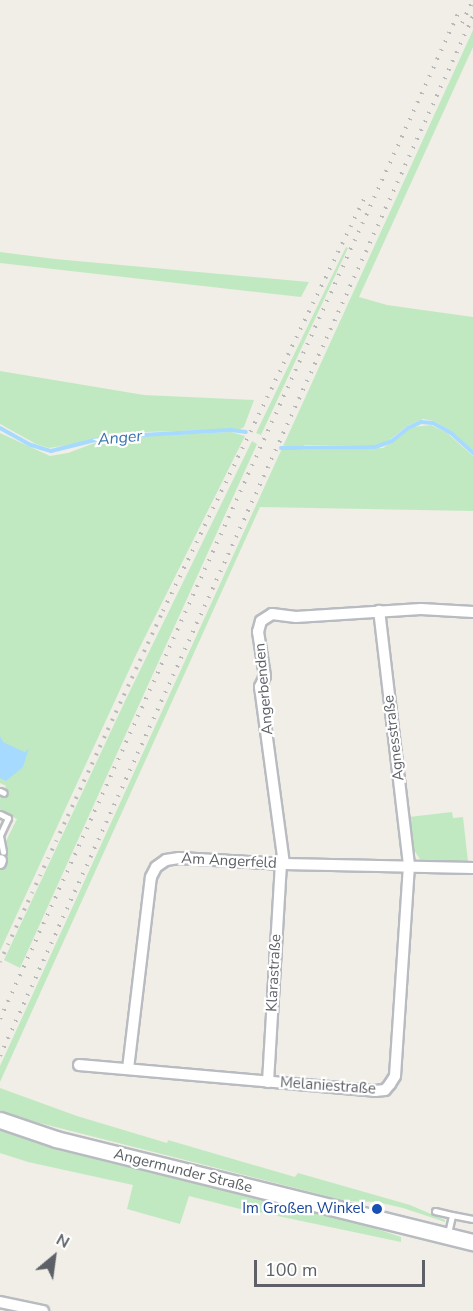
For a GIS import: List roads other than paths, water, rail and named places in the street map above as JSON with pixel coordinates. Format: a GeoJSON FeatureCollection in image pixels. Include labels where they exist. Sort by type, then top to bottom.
{"type":"FeatureCollection","features":[{"type":"Feature","properties":{"kind":"main road","name":"Angermunder Straße"},"geometry":{"type":"LineString","coordinates":[[0,1120],[56,1139],[447,1238],[473,1242]]}},
{"type":"Feature","properties":{"kind":"street","name":"Angerbenden"},"geometry":{"type":"LineString","coordinates":[[282,864],[260,687],[265,676],[258,632],[261,621],[272,614],[296,617],[442,609],[473,612]]}},
{"type":"Feature","properties":{"kind":"street","name":"Agnesstraße"},"geometry":{"type":"LineString","coordinates":[[379,611],[409,865]]}},
{"type":"Feature","properties":{"kind":"street","name":"Am Angerfeld"},"geometry":{"type":"LineString","coordinates":[[128,1069],[151,877],[156,867],[166,860],[178,858],[282,864],[473,868]]}},
{"type":"Feature","properties":{"kind":"street","name":"Klarastraße"},"geometry":{"type":"LineString","coordinates":[[268,1082],[282,864]]}},
{"type":"Feature","properties":{"kind":"street","name":"Melaniestraße"},"geometry":{"type":"LineString","coordinates":[[79,1065],[375,1091],[386,1090],[395,1076],[409,865]]}},
{"type":"Feature","properties":{"kind":"street"},"geometry":{"type":"LineString","coordinates":[[0,1302],[43,1311]]}},
{"type":"Feature","properties":{"kind":"lane"},"geometry":{"type":"LineString","coordinates":[[0,814],[8,818],[0,836],[1,857]]}},
{"type":"Feature","properties":{"kind":"lane"},"geometry":{"type":"LineString","coordinates":[[435,1211],[473,1219]]}},
{"type":"Feature","properties":{"kind":"lane"},"geometry":{"type":"LineString","coordinates":[[447,1238],[452,1215]]}},
{"type":"Feature","properties":{"kind":"water"},"geometry":{"type":"Polygon","coordinates":[[[0,736],[3,742],[25,752],[29,748],[23,767],[6,781],[0,778],[0,736]]]}},
{"type":"Feature","properties":{"kind":"waterway","name":"Anger"},"geometry":{"type":"LineString","coordinates":[[281,448],[375,447],[392,441],[408,428],[421,422],[433,423],[451,433],[473,453]]}},
{"type":"Feature","properties":{"kind":"waterway","name":"Anger"},"geometry":{"type":"LineString","coordinates":[[0,428],[31,445],[51,451],[107,437],[231,430],[246,432]]}},
{"type":"Feature","properties":{"kind":"railway"},"geometry":{"type":"LineString","coordinates":[[462,23],[473,0]]}},
{"type":"Feature","properties":{"kind":"railway"},"geometry":{"type":"LineString","coordinates":[[0,1019],[460,9]]}},
{"type":"Feature","properties":{"kind":"railway"},"geometry":{"type":"LineString","coordinates":[[0,1056],[473,16]]}},
{"type":"Feature","properties":{"kind":"railway"},"geometry":{"type":"LineString","coordinates":[[0,962],[163,611],[364,199]]}},
{"type":"Feature","properties":{"kind":"place","name":"Im Großen Winkel"},"geometry":{"type":"Point","coordinates":[377,1209]}}]}
